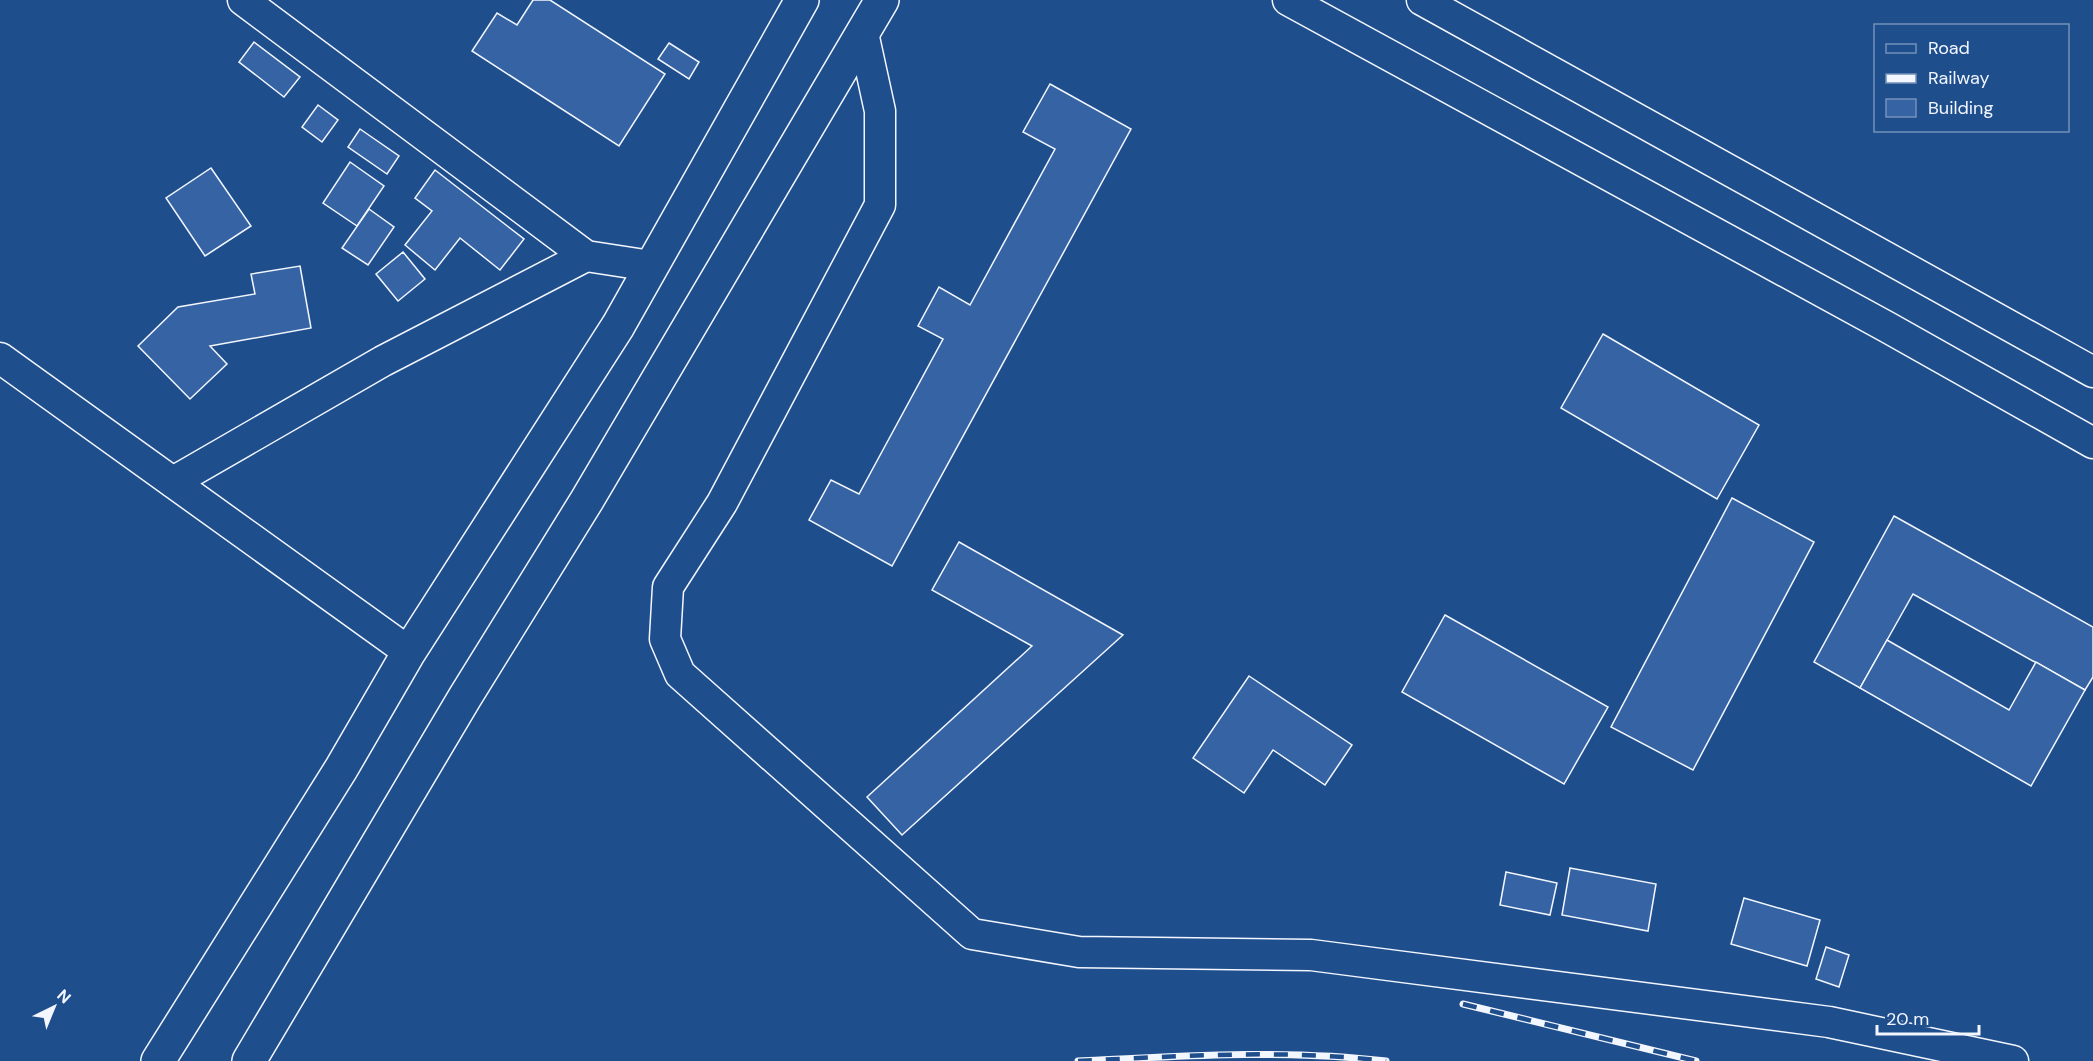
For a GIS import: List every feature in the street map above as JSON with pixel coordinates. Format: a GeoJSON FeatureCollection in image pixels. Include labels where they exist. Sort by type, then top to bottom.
{"type":"FeatureCollection","features":[{"type":"Feature","properties":{"kind":"highway"},"geometry":{"type":"LineString","coordinates":[[158,1061],[341,769],[410,652],[587,376],[802,0]]}},
{"type":"Feature","properties":{"kind":"highway"},"geometry":{"type":"LineString","coordinates":[[249,1061],[465,697],[587,500],[882,0]]}},
{"type":"Feature","properties":{"kind":"street"},"geometry":{"type":"LineString","coordinates":[[243,0],[586,256],[651,266]]}},
{"type":"Feature","properties":{"kind":"street"},"geometry":{"type":"LineString","coordinates":[[1288,0],[1887,327],[2093,443]]}},
{"type":"Feature","properties":{"kind":"street"},"geometry":{"type":"LineString","coordinates":[[1422,0],[2093,372]]}},
{"type":"Feature","properties":{"kind":"street"},"geometry":{"type":"LineString","coordinates":[[863,33],[880,111],[880,206],[722,503],[668,587],[664,639],[680,674],[876,851],[972,934],[1079,952],[1311,955],[1829,1022],[2013,1061]]}},
{"type":"Feature","properties":{"kind":"street"},"geometry":{"type":"LineString","coordinates":[[173,482],[383,361],[586,256]]}},
{"type":"Feature","properties":{"kind":"street"},"geometry":{"type":"LineString","coordinates":[[0,358],[410,652]]}},
{"type":"Feature","properties":{"kind":"building"},"geometry":{"type":"Polygon","coordinates":[[[533,0],[550,0],[665,74],[619,146],[472,51],[497,13],[517,25],[533,0]]]}},
{"type":"Feature","properties":{"kind":"building"},"geometry":{"type":"Polygon","coordinates":[[[254,42],[300,77],[284,97],[239,62],[254,42]]]}},
{"type":"Feature","properties":{"kind":"building"},"geometry":{"type":"Polygon","coordinates":[[[669,43],[699,62],[689,79],[658,59],[669,43]]]}},
{"type":"Feature","properties":{"kind":"building"},"geometry":{"type":"Polygon","coordinates":[[[1050,84],[1131,129],[892,566],[809,520],[831,480],[859,494],[943,339],[918,326],[939,287],[970,305],[1055,149],[1023,132],[1050,84]]]}},
{"type":"Feature","properties":{"kind":"building"},"geometry":{"type":"Polygon","coordinates":[[[318,105],[338,120],[322,142],[302,127],[318,105]]]}},
{"type":"Feature","properties":{"kind":"building"},"geometry":{"type":"Polygon","coordinates":[[[360,129],[399,156],[387,174],[348,147],[360,129]]]}},
{"type":"Feature","properties":{"kind":"building"},"geometry":{"type":"Polygon","coordinates":[[[350,162],[384,186],[357,226],[323,203],[350,162]]]}},
{"type":"Feature","properties":{"kind":"building"},"geometry":{"type":"Polygon","coordinates":[[[211,168],[251,226],[205,256],[166,198],[211,168]]]}},
{"type":"Feature","properties":{"kind":"building"},"geometry":{"type":"Polygon","coordinates":[[[435,170],[524,239],[500,270],[460,238],[435,270],[405,245],[432,211],[415,198],[435,170]]]}},
{"type":"Feature","properties":{"kind":"building"},"geometry":{"type":"Polygon","coordinates":[[[369,209],[394,227],[368,265],[342,248],[369,209]]]}},
{"type":"Feature","properties":{"kind":"building"},"geometry":{"type":"Polygon","coordinates":[[[403,252],[425,279],[398,301],[376,274],[403,252]]]}},
{"type":"Feature","properties":{"kind":"building"},"geometry":{"type":"Polygon","coordinates":[[[300,266],[311,328],[210,346],[227,364],[190,399],[138,346],[178,307],[255,294],[251,274],[300,266]]]}},
{"type":"Feature","properties":{"kind":"building"},"geometry":{"type":"Polygon","coordinates":[[[1603,334],[1759,425],[1717,499],[1561,408],[1603,334]]]}},
{"type":"Feature","properties":{"kind":"building"},"geometry":{"type":"Polygon","coordinates":[[[1732,498],[1814,542],[1693,770],[1611,727],[1732,498]]]}},
{"type":"Feature","properties":{"kind":"building"},"geometry":{"type":"Polygon","coordinates":[[[1894,516],[2093,627],[2093,677],[2085,690],[1913,594],[1860,688],[1814,662],[1894,516]]]}},
{"type":"Feature","properties":{"kind":"building"},"geometry":{"type":"Polygon","coordinates":[[[959,542],[1123,635],[902,835],[867,797],[1032,646],[932,590],[959,542]]]}},
{"type":"Feature","properties":{"kind":"building"},"geometry":{"type":"Polygon","coordinates":[[[1445,615],[1608,707],[1564,784],[1402,692],[1445,615]]]}},
{"type":"Feature","properties":{"kind":"building"},"geometry":{"type":"Polygon","coordinates":[[[1887,640],[2009,710],[2036,662],[2085,690],[2031,786],[1860,688],[1887,640]]]}},
{"type":"Feature","properties":{"kind":"building"},"geometry":{"type":"Polygon","coordinates":[[[1249,676],[1352,745],[1325,785],[1273,750],[1244,793],[1193,758],[1249,676]]]}},
{"type":"Feature","properties":{"kind":"building"},"geometry":{"type":"Polygon","coordinates":[[[1570,868],[1656,884],[1648,931],[1562,915],[1570,868]]]}},
{"type":"Feature","properties":{"kind":"building"},"geometry":{"type":"Polygon","coordinates":[[[1506,872],[1557,883],[1550,915],[1500,905],[1506,872]]]}},
{"type":"Feature","properties":{"kind":"building"},"geometry":{"type":"Polygon","coordinates":[[[1744,898],[1820,920],[1807,966],[1731,944],[1744,898]]]}},
{"type":"Feature","properties":{"kind":"building"},"geometry":{"type":"Polygon","coordinates":[[[1826,947],[1849,955],[1839,987],[1816,979],[1826,947]]]}},
{"type":"Feature","properties":{"kind":"railway"},"geometry":{"type":"LineString","coordinates":[[1463,1004],[1696,1061]]}},
{"type":"Feature","properties":{"kind":"railway"},"geometry":{"type":"LineString","coordinates":[[1078,1061],[1271,1054],[1386,1061]]}}]}
